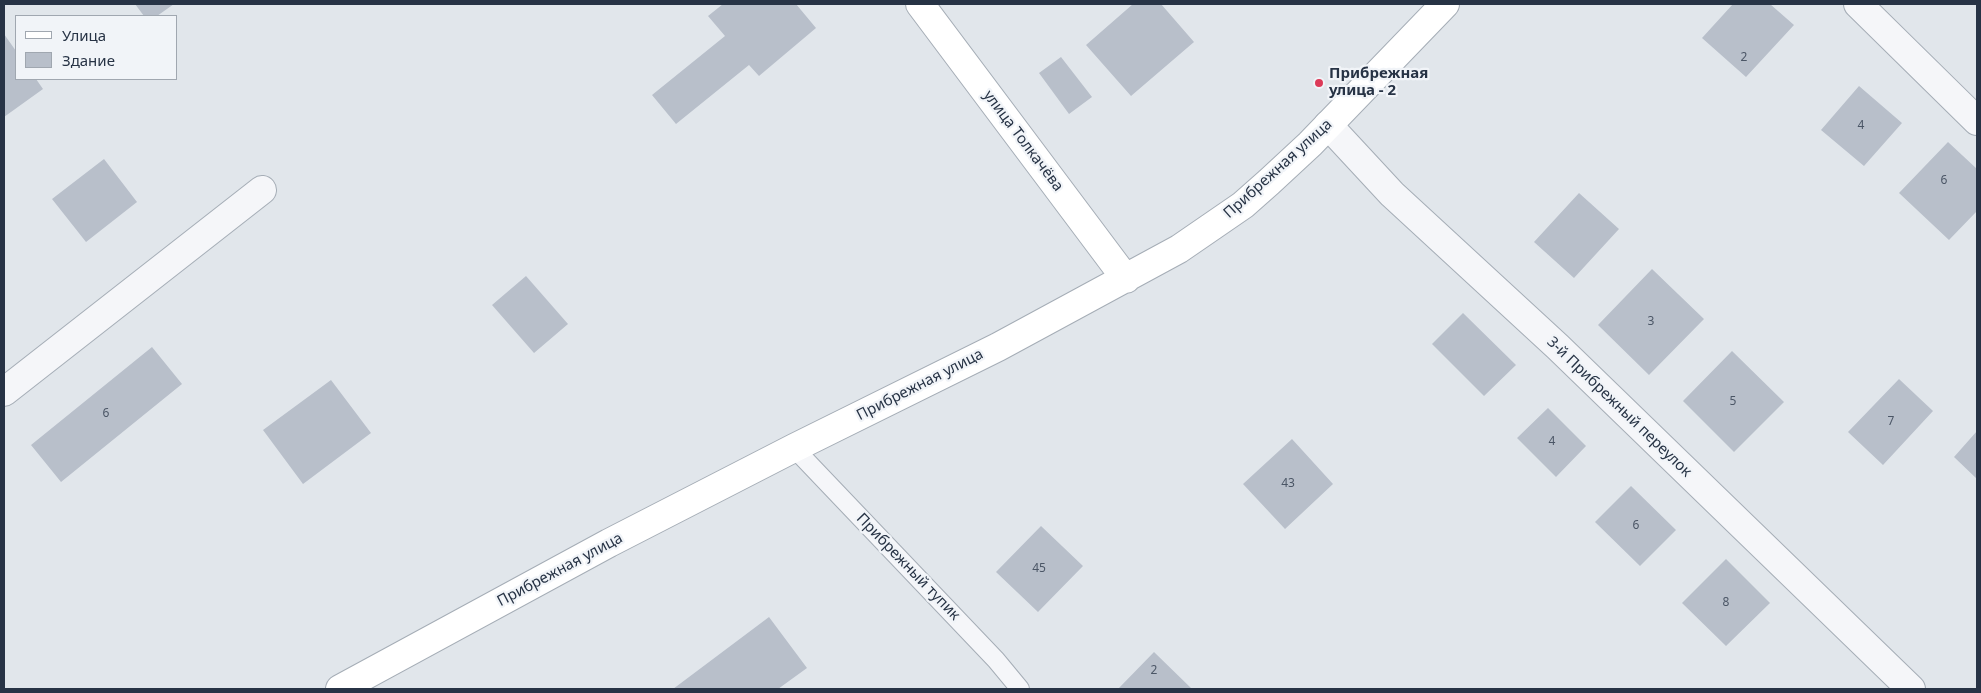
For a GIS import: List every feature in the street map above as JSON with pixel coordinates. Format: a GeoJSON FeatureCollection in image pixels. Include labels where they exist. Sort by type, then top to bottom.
{"type":"FeatureCollection","features":[{"type":"Feature","properties":{"kind":"street","name":"улица Толкачёва"},"geometry":{"type":"LineString","coordinates":[[920,4],[1126,279]]}},
{"type":"Feature","properties":{"kind":"street","name":"Прибрежная улица"},"geometry":{"type":"LineString","coordinates":[[340,689],[609,543],[998,346],[1179,250],[1242,205],[1328,126],[1445,4]]}},
{"type":"Feature","properties":{"kind":"street"},"geometry":{"type":"LineString","coordinates":[[1858,4],[1977,121]]}},
{"type":"Feature","properties":{"kind":"street","name":"3-й Прибрежный переулок"},"geometry":{"type":"LineString","coordinates":[[1328,126],[1392,194],[1558,348],[1911,689]]}},
{"type":"Feature","properties":{"kind":"street"},"geometry":{"type":"LineString","coordinates":[[4,392],[262,190]]}},
{"type":"Feature","properties":{"kind":"lane","name":"Прибрежный тупик"},"geometry":{"type":"LineString","coordinates":[[794,448],[996,660],[1020,689]]}},
{"type":"Feature","properties":{"kind":"building"},"geometry":{"type":"Polygon","coordinates":[[[135,4],[174,4],[158,15],[143,15],[135,4]]]}},
{"type":"Feature","properties":{"kind":"building"},"geometry":{"type":"Polygon","coordinates":[[[723,4],[796,4],[816,28],[759,76],[749,65],[676,124],[652,95],[725,36],[708,16],[723,4]]]}},
{"type":"Feature","properties":{"kind":"building"},"geometry":{"type":"Polygon","coordinates":[[[1133,4],[1161,4],[1194,42],[1131,96],[1086,45],[1133,4]]]}},
{"type":"Feature","properties":{"kind":"building"},"geometry":{"type":"Polygon","coordinates":[[[1733,4],[1770,4],[1794,25],[1746,77],[1702,38],[1733,4]]]}},
{"type":"Feature","properties":{"kind":"building"},"geometry":{"type":"Polygon","coordinates":[[[4,34],[15,50],[15,80],[37,80],[43,89],[4,117],[4,34]]]}},
{"type":"Feature","properties":{"kind":"building"},"geometry":{"type":"Polygon","coordinates":[[[1061,57],[1092,97],[1069,114],[1039,73],[1061,57]]]}},
{"type":"Feature","properties":{"kind":"building"},"geometry":{"type":"Polygon","coordinates":[[[1859,86],[1902,123],[1864,166],[1821,130],[1859,86]]]}},
{"type":"Feature","properties":{"kind":"building"},"geometry":{"type":"Polygon","coordinates":[[[1948,142],[1977,169],[1977,211],[1949,240],[1899,193],[1948,142]]]}},
{"type":"Feature","properties":{"kind":"building"},"geometry":{"type":"Polygon","coordinates":[[[104,159],[137,202],[86,242],[52,199],[104,159]]]}},
{"type":"Feature","properties":{"kind":"building"},"geometry":{"type":"Polygon","coordinates":[[[1579,193],[1619,229],[1574,278],[1534,242],[1579,193]]]}},
{"type":"Feature","properties":{"kind":"building"},"geometry":{"type":"Polygon","coordinates":[[[1652,269],[1704,319],[1649,375],[1598,325],[1652,269]]]}},
{"type":"Feature","properties":{"kind":"building"},"geometry":{"type":"Polygon","coordinates":[[[526,276],[568,324],[534,353],[492,305],[526,276]]]}},
{"type":"Feature","properties":{"kind":"building"},"geometry":{"type":"Polygon","coordinates":[[[1463,313],[1516,365],[1484,396],[1432,344],[1463,313]]]}},
{"type":"Feature","properties":{"kind":"building"},"geometry":{"type":"Polygon","coordinates":[[[152,347],[182,384],[61,482],[31,445],[152,347]]]}},
{"type":"Feature","properties":{"kind":"building"},"geometry":{"type":"Polygon","coordinates":[[[1732,351],[1784,402],[1734,452],[1683,401],[1732,351]]]}},
{"type":"Feature","properties":{"kind":"building"},"geometry":{"type":"Polygon","coordinates":[[[1899,379],[1933,411],[1883,465],[1848,432],[1899,379]]]}},
{"type":"Feature","properties":{"kind":"building"},"geometry":{"type":"Polygon","coordinates":[[[331,380],[371,433],[303,484],[263,430],[331,380]]]}},
{"type":"Feature","properties":{"kind":"building"},"geometry":{"type":"Polygon","coordinates":[[[1548,408],[1586,446],[1556,477],[1517,438],[1548,408]]]}},
{"type":"Feature","properties":{"kind":"building"},"geometry":{"type":"Polygon","coordinates":[[[1977,431],[1977,479],[1954,457],[1977,431]]]}},
{"type":"Feature","properties":{"kind":"building"},"geometry":{"type":"Polygon","coordinates":[[[1292,439],[1333,484],[1285,529],[1243,484],[1292,439]]]}},
{"type":"Feature","properties":{"kind":"building"},"geometry":{"type":"Polygon","coordinates":[[[1631,486],[1676,530],[1640,566],[1595,522],[1631,486]]]}},
{"type":"Feature","properties":{"kind":"building"},"geometry":{"type":"Polygon","coordinates":[[[1041,526],[1083,566],[1038,612],[996,572],[1041,526]]]}},
{"type":"Feature","properties":{"kind":"building"},"geometry":{"type":"Polygon","coordinates":[[[1726,559],[1770,603],[1726,646],[1682,603],[1726,559]]]}},
{"type":"Feature","properties":{"kind":"building"},"geometry":{"type":"Polygon","coordinates":[[[769,617],[807,668],[778,689],[673,689],[769,617]]]}},
{"type":"Feature","properties":{"kind":"building"},"geometry":{"type":"Polygon","coordinates":[[[1154,652],[1192,689],[1118,689],[1154,652]]]}},
{"type":"Feature","properties":{"kind":"place","name":"Прибрежная улица - 2"},"geometry":{"type":"Point","coordinates":[1319,83]}}]}
